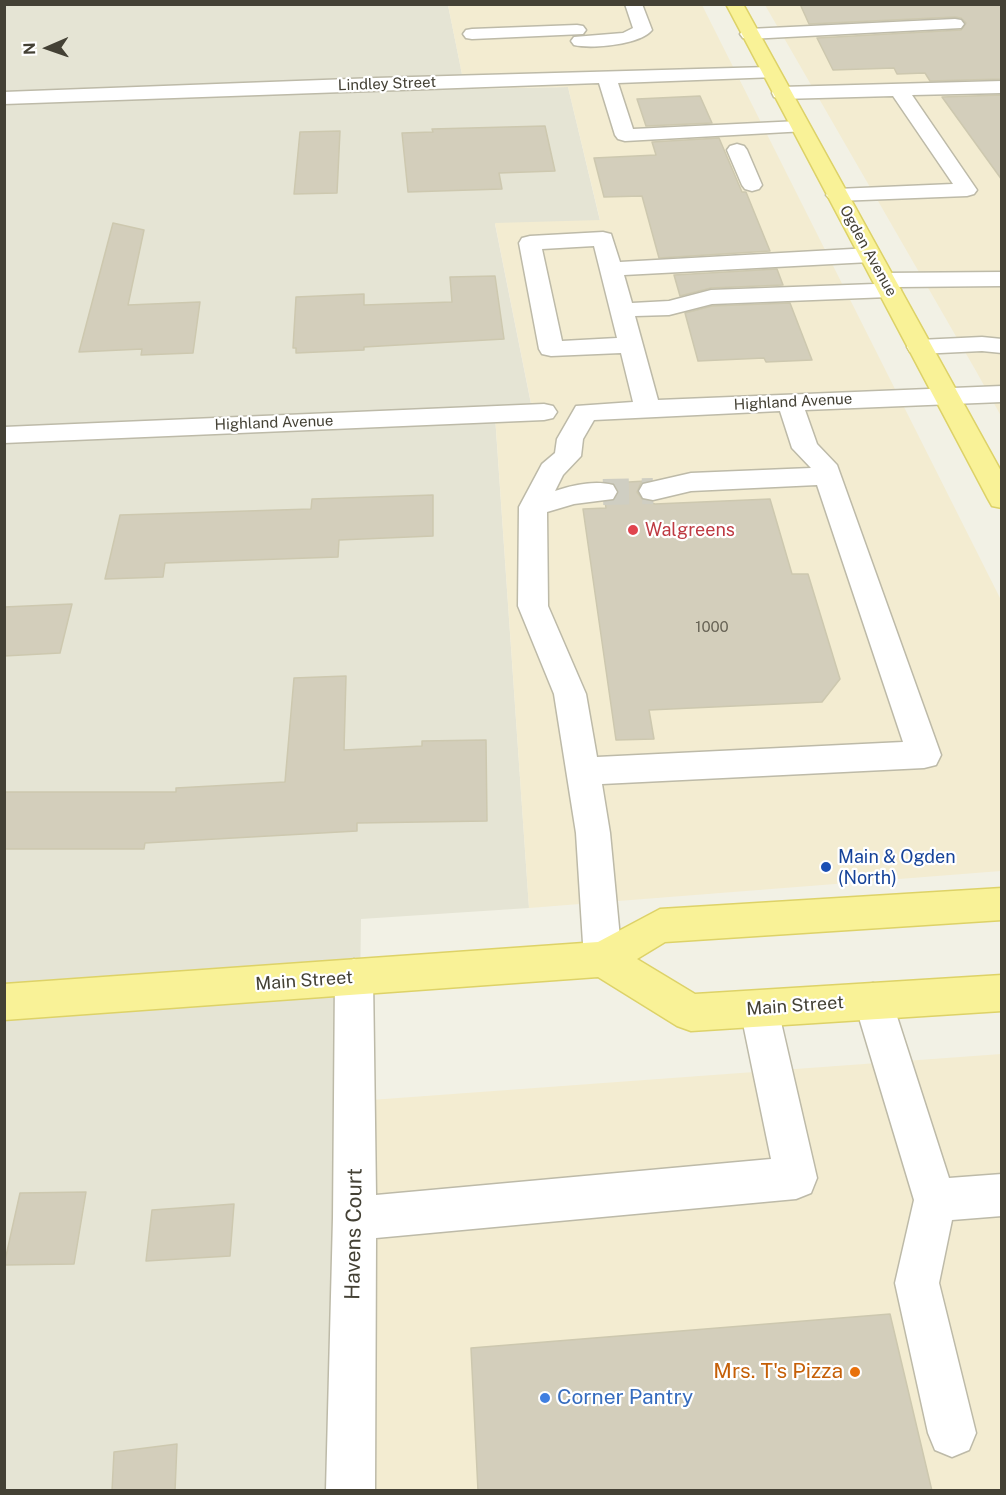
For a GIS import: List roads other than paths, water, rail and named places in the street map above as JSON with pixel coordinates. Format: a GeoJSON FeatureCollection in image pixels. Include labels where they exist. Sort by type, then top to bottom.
{"type":"FeatureCollection","features":[{"type":"Feature","properties":{"kind":"main road","name":"Ogden Avenue"},"geometry":{"type":"LineString","coordinates":[[734,4],[769,73],[1002,499]]}},
{"type":"Feature","properties":{"kind":"main road","name":"Main Street"},"geometry":{"type":"LineString","coordinates":[[4,1002],[603,959],[660,926],[1002,904]]}},
{"type":"Feature","properties":{"kind":"main road","name":"Main Street"},"geometry":{"type":"LineString","coordinates":[[603,959],[691,1013],[1002,993]]}},
{"type":"Feature","properties":{"kind":"street"},"geometry":{"type":"LineString","coordinates":[[472,34],[576,28],[627,38],[643,30],[633,4]]}},
{"type":"Feature","properties":{"kind":"street"},"geometry":{"type":"LineString","coordinates":[[749,34],[955,24]]}},
{"type":"Feature","properties":{"kind":"street"},"geometry":{"type":"LineString","coordinates":[[576,28],[625,135],[640,154]]}},
{"type":"Feature","properties":{"kind":"street","name":"Lindley Street"},"geometry":{"type":"LineString","coordinates":[[4,98],[769,73]]}},
{"type":"Feature","properties":{"kind":"street"},"geometry":{"type":"LineString","coordinates":[[781,93],[1002,87]]}},
{"type":"Feature","properties":{"kind":"street"},"geometry":{"type":"LineString","coordinates":[[837,195],[967,190],[899,90]]}},
{"type":"Feature","properties":{"kind":"street"},"geometry":{"type":"LineString","coordinates":[[625,135],[799,127]]}},
{"type":"Feature","properties":{"kind":"street"},"geometry":{"type":"LineString","coordinates":[[787,147],[810,146]]}},
{"type":"Feature","properties":{"kind":"street"},"geometry":{"type":"LineString","coordinates":[[716,151],[744,149],[752,185]]}},
{"type":"Feature","properties":{"kind":"street"},"geometry":{"type":"LineString","coordinates":[[631,345],[551,349],[530,243],[603,239],[648,409]]}},
{"type":"Feature","properties":{"kind":"street"},"geometry":{"type":"LineString","coordinates":[[610,269],[870,255]]}},
{"type":"Feature","properties":{"kind":"street"},"geometry":{"type":"LineString","coordinates":[[622,310],[669,308],[711,297],[1002,279]]}},
{"type":"Feature","properties":{"kind":"street"},"geometry":{"type":"LineString","coordinates":[[919,347],[1002,345]]}},
{"type":"Feature","properties":{"kind":"street","name":"Highland Avenue"},"geometry":{"type":"LineString","coordinates":[[533,507],[552,470],[568,456],[570,439],[585,412],[1002,394]]}},
{"type":"Feature","properties":{"kind":"street"},"geometry":{"type":"LineString","coordinates":[[583,771],[924,755],[826,471],[805,448],[801,402]]}},
{"type":"Feature","properties":{"kind":"street","name":"Highland Avenue"},"geometry":{"type":"LineString","coordinates":[[4,435],[544,412]]}},
{"type":"Feature","properties":{"kind":"street"},"geometry":{"type":"LineString","coordinates":[[653,491],[691,482],[826,471]]}},
{"type":"Feature","properties":{"kind":"street"},"geometry":{"type":"LineString","coordinates":[[603,492],[573,495],[533,507],[533,606],[570,694],[593,833],[603,959]]}},
{"type":"Feature","properties":{"kind":"street","name":"Havens Court"},"geometry":{"type":"LineString","coordinates":[[350,1491],[354,1218],[354,977]]}},
{"type":"Feature","properties":{"kind":"street"},"geometry":{"type":"LineString","coordinates":[[873,1001],[935,1200],[917,1282],[952,1433]]}},
{"type":"Feature","properties":{"kind":"street"},"geometry":{"type":"LineString","coordinates":[[354,1218],[796,1178],[759,1009]]}},
{"type":"Feature","properties":{"kind":"street"},"geometry":{"type":"LineString","coordinates":[[935,1200],[1002,1195]]}},
{"type":"Feature","properties":{"kind":"tunnel"},"geometry":{"type":"LineString","coordinates":[[603,492],[653,491]]}},
{"type":"Feature","properties":{"kind":"place","name":"Walgreens"},"geometry":{"type":"Point","coordinates":[633,530]}},
{"type":"Feature","properties":{"kind":"place","name":"Main & Ogden (North)"},"geometry":{"type":"Point","coordinates":[826,867]}},
{"type":"Feature","properties":{"kind":"place","name":"Mrs. T's Pizza"},"geometry":{"type":"Point","coordinates":[855,1372]}},
{"type":"Feature","properties":{"kind":"place","name":"Corner Pantry"},"geometry":{"type":"Point","coordinates":[545,1398]}}]}
